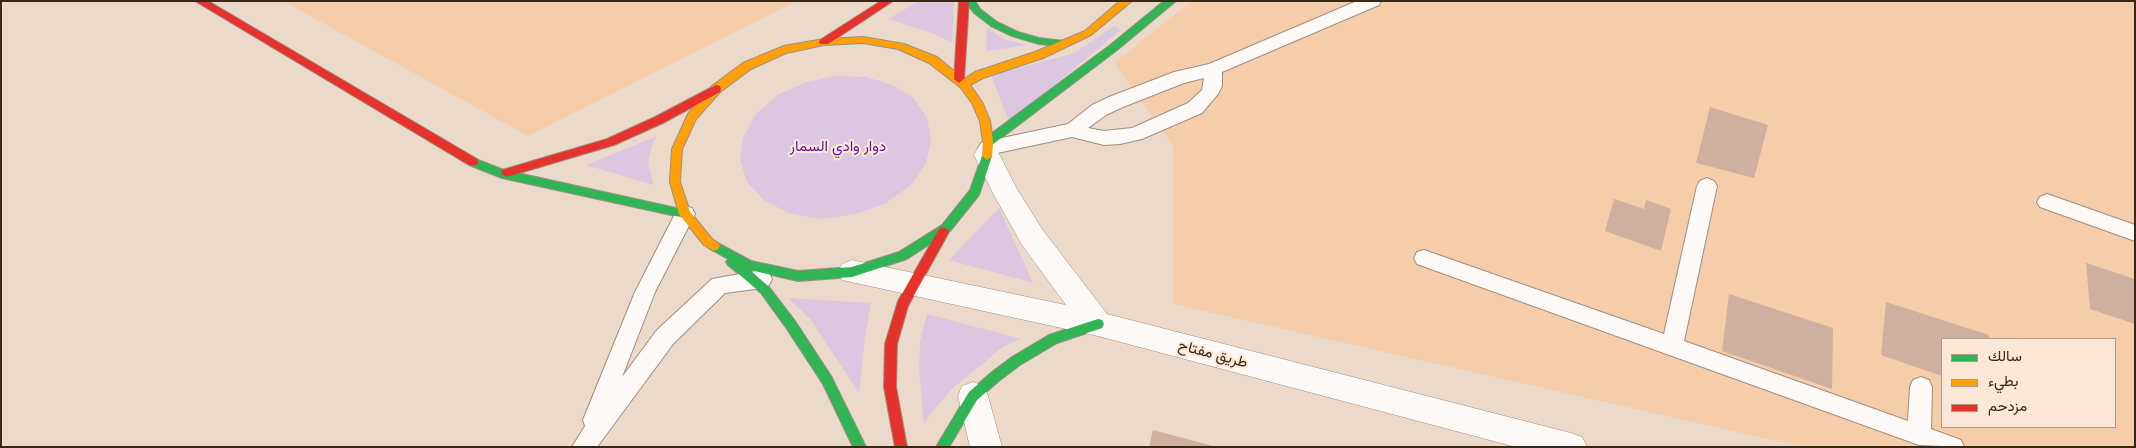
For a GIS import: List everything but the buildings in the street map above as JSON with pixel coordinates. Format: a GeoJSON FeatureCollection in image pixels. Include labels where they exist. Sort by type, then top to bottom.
{"type":"FeatureCollection","features":[{"type":"Feature","properties":{"kind":"main road"},"geometry":{"type":"LineString","coordinates":[[200,1],[482,167],[502,174],[685,214]]}},
{"type":"Feature","properties":{"kind":"main road"},"geometry":{"type":"LineString","coordinates":[[824,42],[888,1]]}},
{"type":"Feature","properties":{"kind":"main road"},"geometry":{"type":"LineString","coordinates":[[962,82],[964,1]]}},
{"type":"Feature","properties":{"kind":"main road"},"geometry":{"type":"LineString","coordinates":[[970,1],[977,10],[994,24],[1015,34],[1039,41],[1065,44]]}},
{"type":"Feature","properties":{"kind":"main road"},"geometry":{"type":"LineString","coordinates":[[962,82],[1065,44],[1088,33],[1127,1]]}},
{"type":"Feature","properties":{"kind":"main road"},"geometry":{"type":"LineString","coordinates":[[988,148],[1171,1]]}},
{"type":"Feature","properties":{"kind":"main road"},"geometry":{"type":"LineString","coordinates":[[502,174],[610,142],[659,120],[716,89],[747,66],[784,50],[824,42],[863,40],[900,46],[933,60],[962,82],[977,102],[985,121],[988,148],[975,192],[946,228],[913,284],[902,304],[890,344],[890,387],[901,447]]}},
{"type":"Feature","properties":{"kind":"main road"},"geometry":{"type":"LineString","coordinates":[[716,89],[692,117],[677,149],[675,182],[685,214],[708,242],[765,290],[792,325],[828,380],[860,447]]}},
{"type":"Feature","properties":{"kind":"main road"},"geometry":{"type":"LineString","coordinates":[[708,242],[748,265],[798,276],[852,272],[903,256],[946,228]]}},
{"type":"Feature","properties":{"kind":"main road"},"geometry":{"type":"LineString","coordinates":[[942,447],[973,396],[996,376],[1016,361],[1053,339],[1098,324]]}},
{"type":"Feature","properties":{"kind":"street"},"geometry":{"type":"LineString","coordinates":[[988,148],[1007,195],[1032,237],[1098,324]]}},
{"type":"Feature","properties":{"kind":"street","name":"طريق مفتاح"},"geometry":{"type":"LineString","coordinates":[[852,272],[1098,324],[1571,447]]}},
{"type":"Feature","properties":{"kind":"street"},"geometry":{"type":"LineString","coordinates":[[973,396],[986,447]]}},
{"type":"Feature","properties":{"kind":"lane"},"geometry":{"type":"LineString","coordinates":[[988,148],[1073,130],[1099,110],[1116,102],[1180,77],[1213,69],[1373,1]]}},
{"type":"Feature","properties":{"kind":"lane"},"geometry":{"type":"LineString","coordinates":[[1073,130],[1104,138],[1135,134],[1194,108],[1209,94],[1213,86],[1213,69]]}},
{"type":"Feature","properties":{"kind":"lane"},"geometry":{"type":"LineString","coordinates":[[1672,346],[1707,186]]}},
{"type":"Feature","properties":{"kind":"lane"},"geometry":{"type":"LineString","coordinates":[[2047,202],[2135,233]]}},
{"type":"Feature","properties":{"kind":"lane"},"geometry":{"type":"LineString","coordinates":[[583,447],[645,292],[685,214]]}},
{"type":"Feature","properties":{"kind":"lane"},"geometry":{"type":"LineString","coordinates":[[1424,258],[1953,447]]}},
{"type":"Feature","properties":{"kind":"lane"},"geometry":{"type":"LineString","coordinates":[[583,447],[639,370],[666,337],[719,286],[753,280],[798,276]]}},
{"type":"Feature","properties":{"kind":"lane"},"geometry":{"type":"LineString","coordinates":[[1919,434],[1921,387]]}},
{"type":"Feature","properties":{"kind":"shaded area"},"geometry":{"type":"Polygon","coordinates":[[[283,1],[797,1],[528,136],[283,1]]]}},
{"type":"Feature","properties":{"kind":"shaded area"},"geometry":{"type":"Polygon","coordinates":[[[1192,1],[2135,1],[2135,447],[1803,447],[1173,304],[1173,145],[1114,63],[1192,1]]]}},
{"type":"Feature","properties":{"kind":"green space"},"geometry":{"type":"Polygon","coordinates":[[[919,1],[954,1],[952,43],[935,34],[888,19],[919,1]]]}},
{"type":"Feature","properties":{"kind":"green space"},"geometry":{"type":"Polygon","coordinates":[[[1114,26],[1121,30],[1009,122],[991,75],[1075,53],[1114,26]]]}},
{"type":"Feature","properties":{"kind":"green space"},"geometry":{"type":"Polygon","coordinates":[[[987,27],[1003,39],[1027,45],[986,51],[987,27]]]}},
{"type":"Feature","properties":{"kind":"green space","name":"دوار وادي السمار"},"geometry":{"type":"Polygon","coordinates":[[[837,76],[866,77],[893,85],[913,98],[927,117],[931,140],[926,163],[911,185],[886,203],[856,214],[823,219],[791,214],[765,201],[747,182],[740,159],[744,135],[757,113],[779,94],[807,82],[837,76]]]}},
{"type":"Feature","properties":{"kind":"green space"},"geometry":{"type":"Polygon","coordinates":[[[657,136],[652,144],[648,163],[654,185],[586,165],[657,136]]]}},
{"type":"Feature","properties":{"kind":"green space"},"geometry":{"type":"Polygon","coordinates":[[[999,208],[1033,283],[949,260],[999,208]]]}},
{"type":"Feature","properties":{"kind":"green space"},"geometry":{"type":"Polygon","coordinates":[[[788,298],[871,303],[859,393],[811,320],[788,298]]]}},
{"type":"Feature","properties":{"kind":"green space"},"geometry":{"type":"Polygon","coordinates":[[[927,314],[1021,339],[1004,346],[953,388],[924,424],[919,370],[920,341],[927,314]]]}},
{"type":"Feature","properties":{"kind":"traffic: fast"},"geometry":{"type":"LineString","coordinates":[[970,1],[977,11],[994,24],[1015,34],[1039,41],[1065,44]]}},
{"type":"Feature","properties":{"kind":"traffic: fast"},"geometry":{"type":"LineString","coordinates":[[988,142],[1113,48],[1171,1]]}},
{"type":"Feature","properties":{"kind":"traffic: fast"},"geometry":{"type":"LineString","coordinates":[[714,246],[748,265],[798,276],[852,272],[903,256],[946,228],[975,192],[987,156]]}},
{"type":"Feature","properties":{"kind":"traffic: fast"},"geometry":{"type":"LineString","coordinates":[[473,162],[502,174],[685,214]]}},
{"type":"Feature","properties":{"kind":"traffic: fast"},"geometry":{"type":"LineString","coordinates":[[732,262],[765,290],[791,325],[827,380],[860,447]]}},
{"type":"Feature","properties":{"kind":"traffic: fast"},"geometry":{"type":"LineString","coordinates":[[942,447],[973,396],[996,376],[1016,361],[1053,339],[1098,324]]}},
{"type":"Feature","properties":{"kind":"traffic: slow"},"geometry":{"type":"LineString","coordinates":[[964,84],[979,75],[1039,55],[1088,33],[1127,1]]}},
{"type":"Feature","properties":{"kind":"traffic: slow"},"geometry":{"type":"LineString","coordinates":[[863,40],[900,46],[933,60],[964,84],[977,102],[985,121],[988,142],[987,156]]}},
{"type":"Feature","properties":{"kind":"traffic: slow"},"geometry":{"type":"LineString","coordinates":[[714,246],[708,242],[685,214],[675,182],[677,149],[692,117],[716,89],[747,66],[784,50],[824,42],[863,40]]}},
{"type":"Feature","properties":{"kind":"traffic: jam"},"geometry":{"type":"LineString","coordinates":[[200,1],[473,162]]}},
{"type":"Feature","properties":{"kind":"traffic: jam"},"geometry":{"type":"LineString","coordinates":[[824,42],[888,1]]}},
{"type":"Feature","properties":{"kind":"traffic: jam"},"geometry":{"type":"LineString","coordinates":[[959,79],[964,1]]}},
{"type":"Feature","properties":{"kind":"traffic: jam"},"geometry":{"type":"LineString","coordinates":[[506,173],[610,142],[659,120],[716,89]]}},
{"type":"Feature","properties":{"kind":"traffic: jam"},"geometry":{"type":"LineString","coordinates":[[901,447],[890,387],[891,344],[902,305],[943,232]]}}]}
